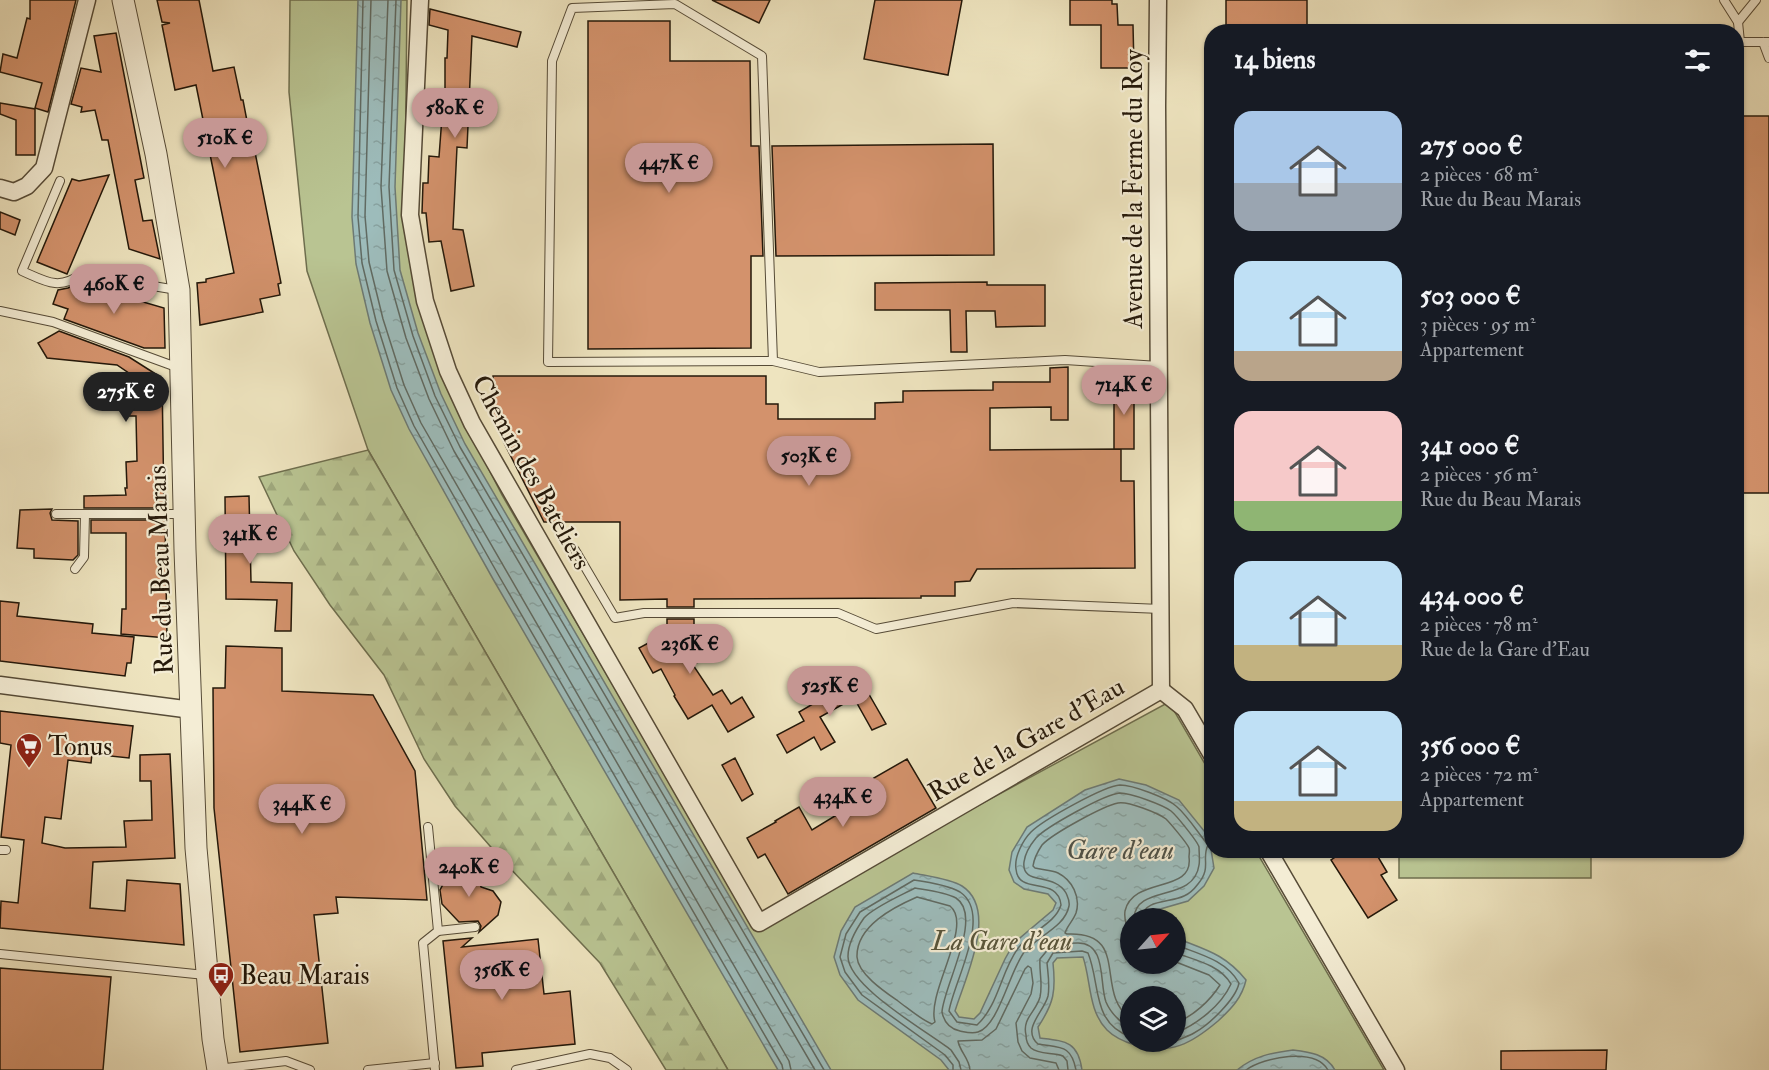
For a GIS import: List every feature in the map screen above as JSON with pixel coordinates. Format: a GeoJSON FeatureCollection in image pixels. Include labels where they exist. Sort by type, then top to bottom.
{"type":"FeatureCollection","features":[{"type":"Feature","properties":{"kind":"street"},"geometry":{"type":"LineString","coordinates":[[0,188],[14,192],[27,186],[44,168],[87,0]]}},
{"type":"Feature","properties":{"kind":"street","name":"Rue du Beau Marais"},"geometry":{"type":"LineString","coordinates":[[123,0],[156,154],[179,290],[184,514],[196,848],[217,1069]]}},
{"type":"Feature","properties":{"kind":"street","name":"Chemin des Bateliers"},"geometry":{"type":"LineString","coordinates":[[420,0],[410,215],[424,301],[448,371],[477,432],[759,923]]}},
{"type":"Feature","properties":{"kind":"street","name":"Avenue de la Ferme du Roy"},"geometry":{"type":"LineString","coordinates":[[1158,0],[1161,690]]}},
{"type":"Feature","properties":{"kind":"street"},"geometry":{"type":"LineString","coordinates":[[0,685],[192,710]]}},
{"type":"Feature","properties":{"kind":"street"},"geometry":{"type":"LineString","coordinates":[[1161,690],[1185,709],[1204,741]]}},
{"type":"Feature","properties":{"kind":"street","name":"Rue de la Gare d'Eau"},"geometry":{"type":"LineString","coordinates":[[759,923],[1161,690]]}},
{"type":"Feature","properties":{"kind":"street"},"geometry":{"type":"LineString","coordinates":[[1273,858],[1396,1070]]}},
{"type":"Feature","properties":{"kind":"lane"},"geometry":{"type":"LineString","coordinates":[[1724,0],[1738,22],[1756,0]]}},
{"type":"Feature","properties":{"kind":"lane"},"geometry":{"type":"LineString","coordinates":[[773,361],[762,56],[675,4],[572,8],[552,61],[548,362],[773,361],[819,372],[1065,360],[1159,366]]}},
{"type":"Feature","properties":{"kind":"lane"},"geometry":{"type":"LineString","coordinates":[[1744,42],[1766,42],[1769,58]]}},
{"type":"Feature","properties":{"kind":"lane"},"geometry":{"type":"LineString","coordinates":[[60,181],[22,272],[52,284],[70,282],[81,274],[179,290]]}},
{"type":"Feature","properties":{"kind":"lane"},"geometry":{"type":"LineString","coordinates":[[0,311],[53,322],[182,369]]}},
{"type":"Feature","properties":{"kind":"lane"},"geometry":{"type":"LineString","coordinates":[[56,514],[184,514]]}},
{"type":"Feature","properties":{"kind":"lane"},"geometry":{"type":"LineString","coordinates":[[75,569],[84,557],[85,514]]}},
{"type":"Feature","properties":{"kind":"lane"},"geometry":{"type":"LineString","coordinates":[[575,550],[615,618],[644,613],[838,613],[876,629],[1013,603],[1161,609]]}},
{"type":"Feature","properties":{"kind":"lane"},"geometry":{"type":"LineString","coordinates":[[428,827],[438,931]]}},
{"type":"Feature","properties":{"kind":"lane"},"geometry":{"type":"LineString","coordinates":[[368,1070],[435,1067],[423,943],[438,931],[476,927]]}},
{"type":"Feature","properties":{"kind":"lane"},"geometry":{"type":"LineString","coordinates":[[0,954],[207,975]]}},
{"type":"Feature","properties":{"kind":"lane"},"geometry":{"type":"LineString","coordinates":[[516,1070],[590,1054],[610,1059],[627,1070]]}},
{"type":"Feature","properties":{"kind":"lane"},"geometry":{"type":"LineString","coordinates":[[217,1069],[286,1061],[310,1070]]}},
{"type":"Feature","properties":{"kind":"green space","name":"La Gare d'eau"},"geometry":{"type":"Polygon","coordinates":[[[290,0],[407,0],[405,192],[454,401],[502,495],[756,930],[1169,702],[1204,762],[1204,858],[1260,858],[1384,1070],[728,1070],[368,450],[307,271],[289,92],[290,0]]]}},
{"type":"Feature","properties":{"kind":"green space"},"geometry":{"type":"Polygon","coordinates":[[[368,450],[728,1070],[666,1070],[600,963],[504,862],[455,806],[424,759],[384,675],[330,605],[294,551],[259,477],[368,450]]]}},
{"type":"Feature","properties":{"kind":"green space"},"geometry":{"type":"Polygon","coordinates":[[[1399,858],[1591,858],[1591,878],[1399,878],[1399,858]]]}},
{"type":"Feature","properties":{"kind":"water"},"geometry":{"type":"Polygon","coordinates":[[[358,0],[401,0],[395,187],[400,270],[418,333],[441,394],[465,444],[831,1070],[778,1070],[493,579],[409,429],[391,390],[370,323],[356,264],[352,217],[358,0]]]}},
{"type":"Feature","properties":{"kind":"water","name":"Gare d'eau"},"geometry":{"type":"Polygon","coordinates":[[[1119,779],[1146,785],[1179,800],[1204,831],[1204,858],[1212,858],[1214,868],[1204,886],[1188,901],[1164,908],[1120,908],[1120,974],[1186,974],[1186,942],[1223,958],[1246,980],[1235,1003],[1218,1021],[1199,1036],[1186,1042],[1186,986],[1120,986],[1120,1039],[1110,1033],[1096,1014],[1083,957],[1057,958],[1053,963],[1053,996],[1048,1011],[1038,1027],[1040,1038],[1069,1044],[1077,1053],[1082,1070],[949,1070],[941,1060],[858,1000],[840,975],[834,957],[841,931],[855,907],[913,873],[962,886],[973,897],[978,911],[979,927],[971,963],[955,1011],[959,1017],[974,1019],[980,1013],[1014,943],[1053,910],[1056,903],[1048,894],[1024,889],[1014,882],[1009,870],[1012,852],[1027,827],[1085,790],[1119,779]]]}},
{"type":"Feature","properties":{"kind":"water"},"geometry":{"type":"Polygon","coordinates":[[[1293,1050],[1322,1057],[1335,1070],[1237,1070],[1263,1056],[1293,1050]]]}},
{"type":"Feature","properties":{"kind":"building"},"geometry":{"type":"Polygon","coordinates":[[[30,0],[76,0],[48,112],[35,108],[42,83],[0,72],[3,54],[17,58],[27,18],[30,19],[30,0]]]}},
{"type":"Feature","properties":{"kind":"building"},"geometry":{"type":"Polygon","coordinates":[[[157,0],[199,0],[213,71],[234,67],[251,142],[253,142],[281,283],[278,284],[280,295],[260,299],[263,312],[200,325],[197,283],[234,273],[196,85],[175,90],[162,25],[170,23],[162,22],[157,0]]]}},
{"type":"Feature","properties":{"kind":"building"},"geometry":{"type":"Polygon","coordinates":[[[712,0],[770,0],[759,23],[712,0]]]}},
{"type":"Feature","properties":{"kind":"building"},"geometry":{"type":"Polygon","coordinates":[[[875,0],[962,0],[948,75],[864,59],[875,0]]]}},
{"type":"Feature","properties":{"kind":"building"},"geometry":{"type":"Polygon","coordinates":[[[1070,0],[1112,0],[1112,4],[1117,4],[1118,25],[1133,25],[1134,68],[1101,68],[1101,25],[1070,25],[1070,0]]]}},
{"type":"Feature","properties":{"kind":"building"},"geometry":{"type":"Polygon","coordinates":[[[1226,0],[1307,0],[1307,24],[1226,24],[1226,0]]]}},
{"type":"Feature","properties":{"kind":"building"},"geometry":{"type":"Polygon","coordinates":[[[430,9],[521,32],[517,47],[472,36],[467,148],[457,147],[453,229],[463,230],[474,286],[451,291],[441,241],[429,242],[426,213],[422,213],[423,183],[428,183],[429,156],[439,157],[445,104],[445,58],[447,58],[448,30],[429,25],[430,9]]]}},
{"type":"Feature","properties":{"kind":"building"},"geometry":{"type":"Polygon","coordinates":[[[588,21],[670,21],[670,61],[750,61],[751,146],[759,146],[763,256],[751,256],[751,348],[588,349],[588,21]]]}},
{"type":"Feature","properties":{"kind":"building"},"geometry":{"type":"Polygon","coordinates":[[[116,33],[144,178],[135,180],[143,221],[152,220],[160,259],[129,249],[108,140],[102,140],[95,110],[81,112],[82,107],[71,104],[81,68],[101,72],[94,36],[116,33]]]}},
{"type":"Feature","properties":{"kind":"building"},"geometry":{"type":"Polygon","coordinates":[[[0,103],[35,109],[35,155],[16,155],[16,120],[0,114],[0,103]]]}},
{"type":"Feature","properties":{"kind":"building"},"geometry":{"type":"Polygon","coordinates":[[[1744,116],[1769,116],[1769,493],[1744,493],[1744,116]]]}},
{"type":"Feature","properties":{"kind":"building"},"geometry":{"type":"Polygon","coordinates":[[[993,144],[994,255],[776,256],[772,146],[993,144]]]}},
{"type":"Feature","properties":{"kind":"building"},"geometry":{"type":"Polygon","coordinates":[[[109,175],[67,274],[37,262],[72,179],[79,181],[109,175]]]}},
{"type":"Feature","properties":{"kind":"building"},"geometry":{"type":"Polygon","coordinates":[[[0,212],[20,220],[15,235],[0,229],[0,212]]]}},
{"type":"Feature","properties":{"kind":"building"},"geometry":{"type":"Polygon","coordinates":[[[987,282],[987,285],[1045,285],[1045,326],[996,327],[995,311],[966,311],[967,352],[951,352],[950,310],[875,310],[875,283],[987,282]]]}},
{"type":"Feature","properties":{"kind":"building"},"geometry":{"type":"Polygon","coordinates":[[[78,283],[164,308],[165,348],[144,348],[64,319],[68,309],[53,304],[58,290],[78,283]]]}},
{"type":"Feature","properties":{"kind":"building"},"geometry":{"type":"Polygon","coordinates":[[[59,331],[129,357],[162,378],[164,508],[84,508],[84,496],[126,495],[126,462],[137,461],[136,416],[124,416],[124,395],[161,395],[117,365],[47,358],[38,343],[59,331]]]}},
{"type":"Feature","properties":{"kind":"building"},"geometry":{"type":"Polygon","coordinates":[[[1068,367],[1068,420],[1051,420],[1051,407],[990,408],[990,450],[1121,449],[1121,481],[1134,481],[1135,568],[977,569],[970,581],[955,582],[955,596],[694,599],[694,607],[667,607],[667,599],[620,600],[620,522],[544,522],[492,419],[493,376],[766,376],[766,404],[778,404],[778,419],[875,419],[875,403],[903,402],[903,391],[993,390],[993,382],[1050,382],[1050,368],[1068,367]]]}},
{"type":"Feature","properties":{"kind":"building"},"geometry":{"type":"Polygon","coordinates":[[[1134,383],[1134,449],[1114,449],[1114,384],[1134,383]]]}},
{"type":"Feature","properties":{"kind":"building"},"geometry":{"type":"Polygon","coordinates":[[[249,496],[251,582],[292,583],[291,631],[275,631],[277,600],[226,599],[225,497],[249,496]]]}},
{"type":"Feature","properties":{"kind":"building"},"geometry":{"type":"Polygon","coordinates":[[[52,509],[50,513],[52,520],[78,521],[78,555],[73,560],[34,558],[34,549],[17,548],[20,510],[52,509]]]}},
{"type":"Feature","properties":{"kind":"building"},"geometry":{"type":"Polygon","coordinates":[[[91,520],[165,520],[167,638],[121,634],[122,609],[126,609],[126,533],[91,533],[91,520]]]}},
{"type":"Feature","properties":{"kind":"building"},"geometry":{"type":"Polygon","coordinates":[[[0,601],[19,603],[17,616],[93,624],[92,633],[134,637],[131,663],[127,663],[125,676],[0,661],[0,601]]]}},
{"type":"Feature","properties":{"kind":"building"},"geometry":{"type":"Polygon","coordinates":[[[667,619],[694,619],[694,648],[701,660],[693,665],[713,695],[722,690],[731,704],[742,697],[754,717],[728,732],[712,705],[688,719],[661,669],[653,673],[639,648],[667,633],[667,619]]]}},
{"type":"Feature","properties":{"kind":"building"},"geometry":{"type":"Polygon","coordinates":[[[226,646],[282,648],[282,691],[373,695],[415,771],[427,900],[336,897],[338,913],[314,915],[328,1043],[240,1052],[214,808],[213,688],[225,688],[226,646]]]}},
{"type":"Feature","properties":{"kind":"building"},"geometry":{"type":"Polygon","coordinates":[[[859,677],[886,724],[872,730],[854,698],[820,717],[835,742],[821,750],[814,737],[787,753],[777,735],[804,721],[799,712],[859,677]]]}},
{"type":"Feature","properties":{"kind":"building"},"geometry":{"type":"Polygon","coordinates":[[[0,711],[133,726],[129,758],[92,754],[91,763],[68,760],[61,819],[45,817],[42,843],[65,848],[126,847],[124,821],[152,820],[151,781],[140,781],[140,755],[170,754],[175,858],[93,862],[90,908],[125,911],[127,880],[180,884],[184,945],[0,928],[1,901],[18,903],[24,840],[1,837],[11,745],[0,743],[0,711]]]}},
{"type":"Feature","properties":{"kind":"building"},"geometry":{"type":"Polygon","coordinates":[[[735,758],[753,794],[742,801],[722,765],[735,758]]]}},
{"type":"Feature","properties":{"kind":"building"},"geometry":{"type":"Polygon","coordinates":[[[907,759],[936,808],[788,894],[765,854],[758,858],[747,838],[799,807],[812,830],[853,805],[846,794],[907,759]]]}},
{"type":"Feature","properties":{"kind":"building"},"geometry":{"type":"Polygon","coordinates":[[[1334,858],[1379,858],[1387,872],[1381,875],[1397,900],[1368,918],[1331,860],[1334,858]]]}},
{"type":"Feature","properties":{"kind":"building"},"geometry":{"type":"Polygon","coordinates":[[[462,865],[474,869],[478,874],[481,887],[493,891],[501,902],[498,915],[479,932],[481,926],[478,921],[459,922],[442,904],[440,890],[450,872],[462,865]]]}},
{"type":"Feature","properties":{"kind":"building"},"geometry":{"type":"Polygon","coordinates":[[[472,938],[462,947],[538,939],[544,994],[570,991],[575,1044],[482,1053],[483,1066],[456,1068],[443,941],[472,938]]]}},
{"type":"Feature","properties":{"kind":"building"},"geometry":{"type":"Polygon","coordinates":[[[0,968],[111,977],[103,1070],[0,1070],[0,968]]]}},
{"type":"Feature","properties":{"kind":"building"},"geometry":{"type":"Polygon","coordinates":[[[1607,1050],[1606,1070],[1501,1070],[1501,1051],[1607,1050]]]}},
{"type":"Feature","properties":{"kind":"place","name":"Tonus"},"geometry":{"type":"Point","coordinates":[29,769]}},
{"type":"Feature","properties":{"kind":"place","name":"Beau Marais"},"geometry":{"type":"Point","coordinates":[221,998]}}]}
